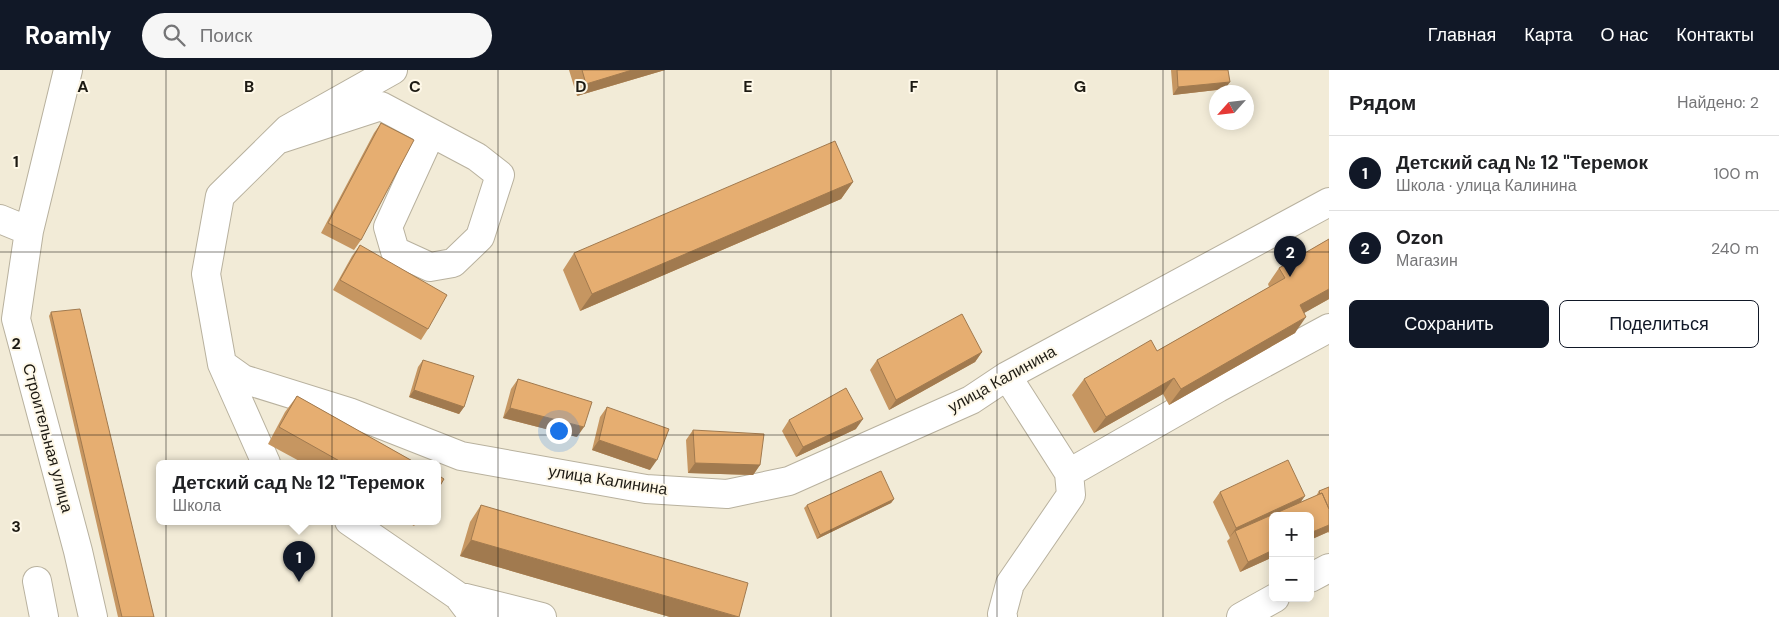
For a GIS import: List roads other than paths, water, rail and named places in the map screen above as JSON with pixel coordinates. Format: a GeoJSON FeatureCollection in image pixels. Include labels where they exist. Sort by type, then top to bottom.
{"type":"FeatureCollection","features":[{"type":"Feature","properties":{"kind":"street","name":"Строительная улица"},"geometry":{"type":"LineString","coordinates":[[68,70],[29,231],[16,319],[78,551],[93,617]]}},
{"type":"Feature","properties":{"kind":"street"},"geometry":{"type":"LineString","coordinates":[[265,460],[222,364],[206,274],[220,196],[288,129],[393,70]]}},
{"type":"Feature","properties":{"kind":"street"},"geometry":{"type":"LineString","coordinates":[[277,140],[382,106],[477,157],[500,175],[480,237],[453,263],[430,267],[395,250],[388,227],[431,133]]}},
{"type":"Feature","properties":{"kind":"street","name":"улица Калинина"},"geometry":{"type":"LineString","coordinates":[[222,364],[243,379],[349,412],[461,456],[646,489],[727,494],[790,481],[971,400],[1007,376],[1329,202]]}},
{"type":"Feature","properties":{"kind":"street"},"geometry":{"type":"LineString","coordinates":[[0,219],[29,231]]}},
{"type":"Feature","properties":{"kind":"street"},"geometry":{"type":"LineString","coordinates":[[1069,472],[1329,328]]}},
{"type":"Feature","properties":{"kind":"street"},"geometry":{"type":"LineString","coordinates":[[1003,617],[1002,614],[1010,584],[1071,495],[1069,472],[1007,376]]}},
{"type":"Feature","properties":{"kind":"street"},"geometry":{"type":"LineString","coordinates":[[355,525],[458,596],[474,617]]}},
{"type":"Feature","properties":{"kind":"street"},"geometry":{"type":"LineString","coordinates":[[1314,576],[1329,568]]}},
{"type":"Feature","properties":{"kind":"street"},"geometry":{"type":"LineString","coordinates":[[37,581],[44,617]]}},
{"type":"Feature","properties":{"kind":"street"},"geometry":{"type":"LineString","coordinates":[[458,596],[542,617]]}},
{"type":"Feature","properties":{"kind":"street"},"geometry":{"type":"LineString","coordinates":[[1241,617],[1269,601]]}},
{"type":"Feature","properties":{"kind":"place","name":"Ozon"},"geometry":{"type":"Point","coordinates":[1290,277]}},
{"type":"Feature","properties":{"kind":"place","name":"Детский сад № 12 \"Теремок"},"geometry":{"type":"Point","coordinates":[299,582]}}]}
